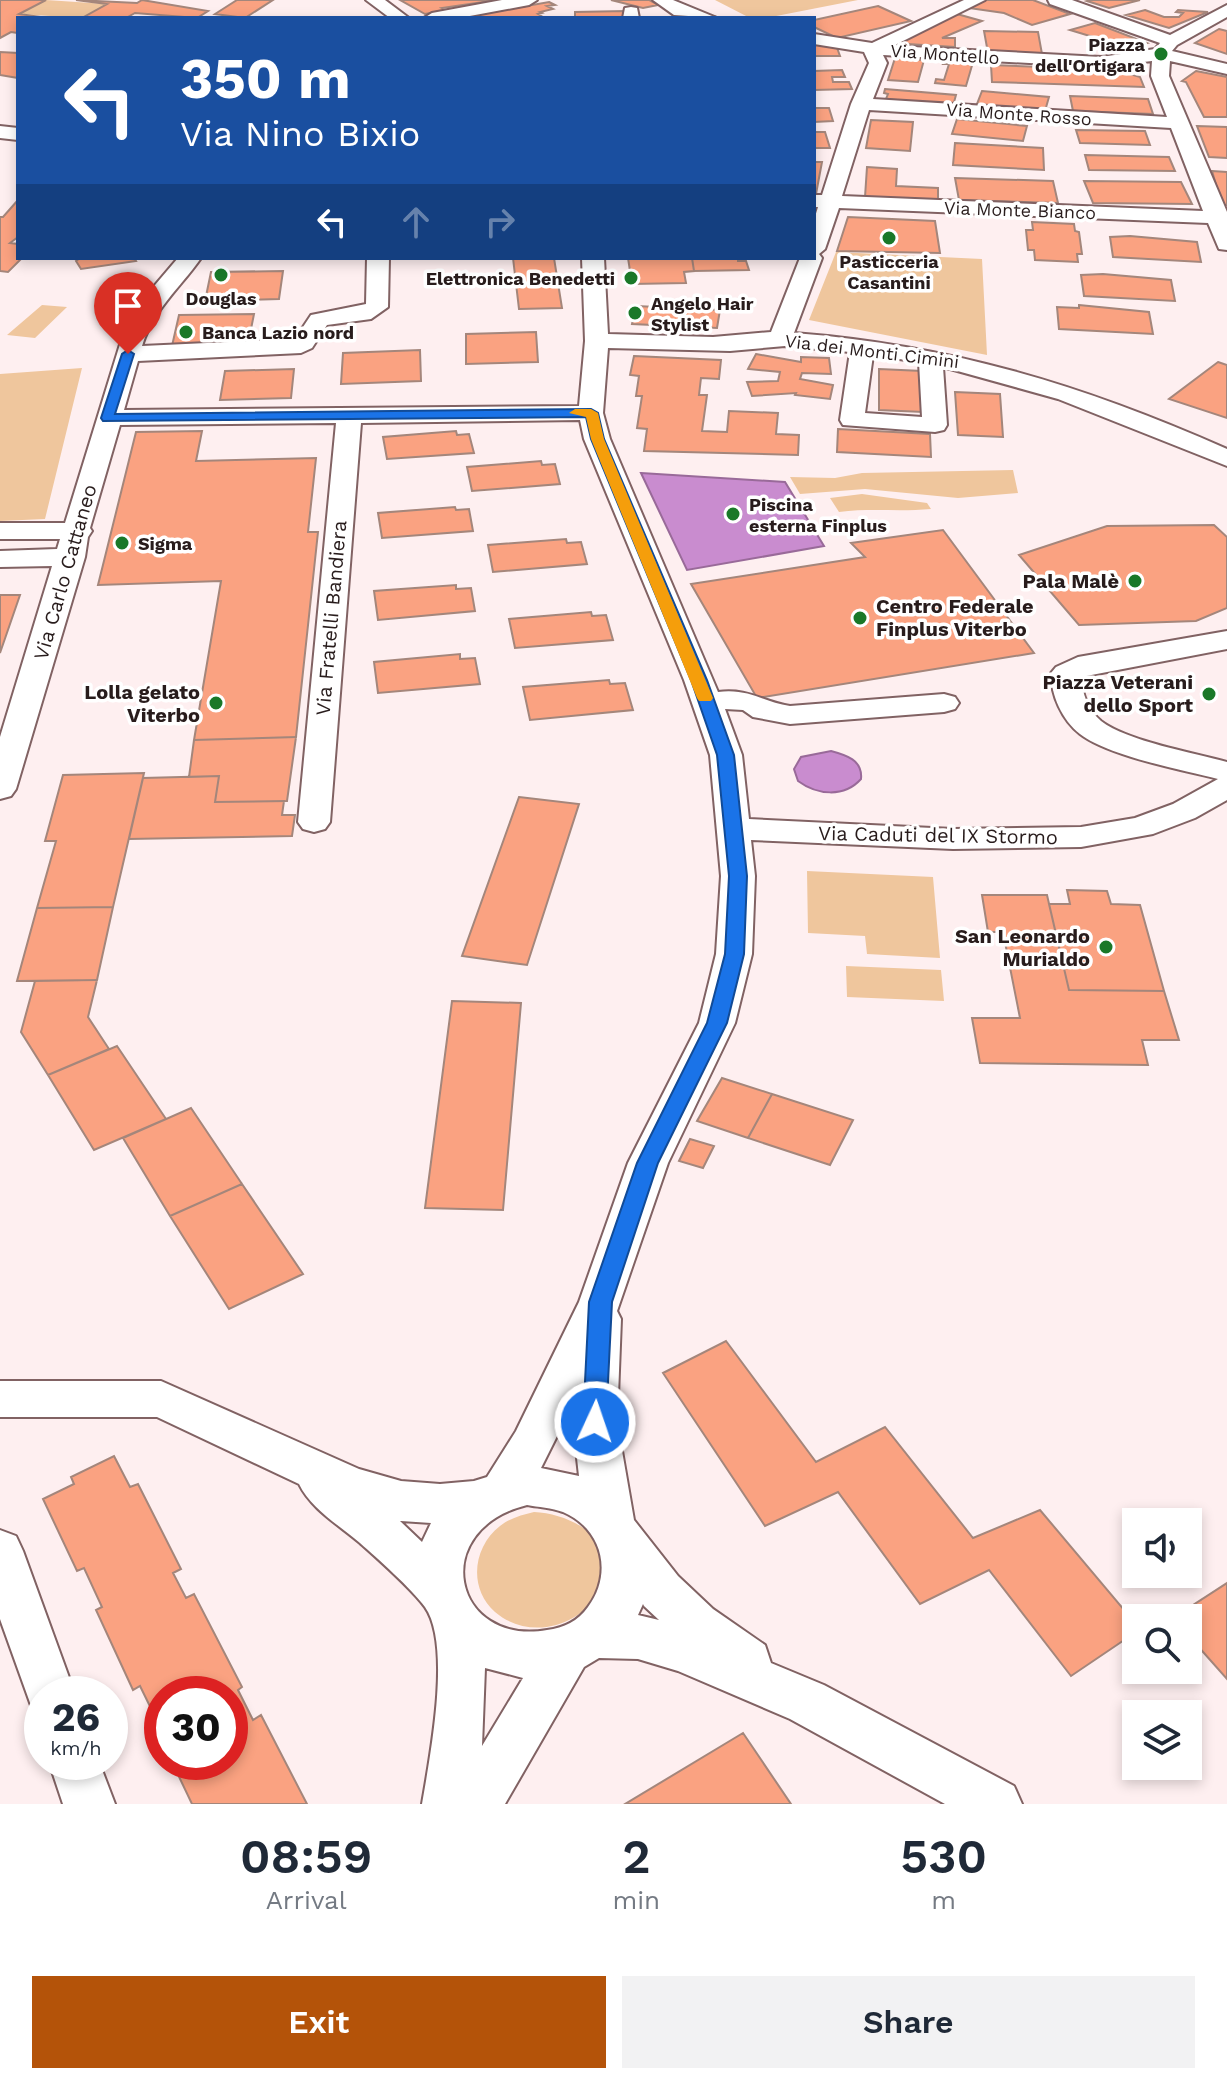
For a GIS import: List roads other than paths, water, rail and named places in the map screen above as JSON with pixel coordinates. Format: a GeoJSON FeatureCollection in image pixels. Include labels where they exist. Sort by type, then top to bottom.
{"type":"FeatureCollection","features":[{"type":"Feature","properties":{"kind":"street"},"geometry":{"type":"LineString","coordinates":[[374,0],[398,16]]}},
{"type":"Feature","properties":{"kind":"street"},"geometry":{"type":"LineString","coordinates":[[443,16],[529,0]]}},
{"type":"Feature","properties":{"kind":"street"},"geometry":{"type":"LineString","coordinates":[[661,0],[680,11],[701,16]]}},
{"type":"Feature","properties":{"kind":"street"},"geometry":{"type":"LineString","coordinates":[[852,63],[875,56],[977,0]]}},
{"type":"Feature","properties":{"kind":"street"},"geometry":{"type":"LineString","coordinates":[[1056,0],[1166,48],[1227,69]]}},
{"type":"Feature","properties":{"kind":"street"},"geometry":{"type":"LineString","coordinates":[[1227,10],[1166,48],[1160,76],[1222,218],[1227,244]]}},
{"type":"Feature","properties":{"kind":"street"},"geometry":{"type":"LineString","coordinates":[[816,40],[875,56]]}},
{"type":"Feature","properties":{"kind":"street","name":"Via Montello"},"geometry":{"type":"LineString","coordinates":[[875,56],[1101,62],[1166,48]]}},
{"type":"Feature","properties":{"kind":"street"},"geometry":{"type":"LineString","coordinates":[[816,238],[823,201],[875,56]]}},
{"type":"Feature","properties":{"kind":"street","name":"Via Monte Rosso"},"geometry":{"type":"LineString","coordinates":[[860,104],[1178,123]]}},
{"type":"Feature","properties":{"kind":"street","name":"Via Monte Bianco"},"geometry":{"type":"LineString","coordinates":[[823,201],[1222,218]]}},
{"type":"Feature","properties":{"kind":"street","name":"Via Carlo Cattaneo"},"geometry":{"type":"LineString","coordinates":[[0,789],[75,544],[107,418],[136,328],[152,303],[188,260]]}},
{"type":"Feature","properties":{"kind":"street"},"geometry":{"type":"LineString","coordinates":[[128,354],[301,346],[307,341],[316,322],[324,317],[354,317],[370,313],[377,307],[378,260]]}},
{"type":"Feature","properties":{"kind":"street"},"geometry":{"type":"LineString","coordinates":[[448,1804],[460,1724],[451,1610],[442,1550],[464,1514],[492,1495],[532,1444],[600,1302],[648,1163],[717,1023],[734,954],[738,876],[726,755],[597,439],[591,413],[597,341],[593,260]]}},
{"type":"Feature","properties":{"kind":"street"},"geometry":{"type":"LineString","coordinates":[[780,338],[810,260]]}},
{"type":"Feature","properties":{"kind":"street","name":"Via dei Monti Cimini"},"geometry":{"type":"LineString","coordinates":[[597,341],[691,345],[736,344],[780,338],[930,356],[1030,380],[1110,407],[1227,458]]}},
{"type":"Feature","properties":{"kind":"street"},"geometry":{"type":"LineString","coordinates":[[862,347],[852,420],[935,425],[930,356]]}},
{"type":"Feature","properties":{"kind":"street"},"geometry":{"type":"LineString","coordinates":[[107,418],[591,413]]}},
{"type":"Feature","properties":{"kind":"street","name":"Via Fratelli Bandiera"},"geometry":{"type":"LineString","coordinates":[[314,822],[350,415]]}},
{"type":"Feature","properties":{"kind":"street"},"geometry":{"type":"LineString","coordinates":[[0,531],[75,544]]}},
{"type":"Feature","properties":{"kind":"street"},"geometry":{"type":"LineString","coordinates":[[0,559],[75,544]]}},
{"type":"Feature","properties":{"kind":"street"},"geometry":{"type":"LineString","coordinates":[[1227,640],[1078,666],[1066,673],[1065,685],[1073,706],[1092,730],[1227,772]]}},
{"type":"Feature","properties":{"kind":"street"},"geometry":{"type":"LineString","coordinates":[[706,702],[732,699],[752,702],[764,711],[790,715],[944,703]]}},
{"type":"Feature","properties":{"kind":"street","name":"Via Caduti del IX Stormo"},"geometry":{"type":"LineString","coordinates":[[735,829],[953,839],[1081,837],[1141,827],[1184,811],[1227,787]]}},
{"type":"Feature","properties":{"kind":"street"},"geometry":{"type":"LineString","coordinates":[[476,1804],[581,1642],[617,1609],[626,1586],[627,1564],[603,1485],[595,1422],[600,1302]]}},
{"type":"Feature","properties":{"kind":"street"},"geometry":{"type":"LineString","coordinates":[[0,1399],[161,1399],[350,1486],[401,1501],[440,1504],[539,1486],[574,1493],[595,1504],[661,1591],[696,1625],[807,1702]]}},
{"type":"Feature","properties":{"kind":"street"},"geometry":{"type":"LineString","coordinates":[[291,1459],[378,1530],[481,1644],[505,1654],[532,1656],[557,1653],[581,1642],[638,1637],[683,1650],[807,1702],[996,1804]]}},
{"type":"Feature","properties":{"kind":"street"},"geometry":{"type":"LineString","coordinates":[[0,1551],[44,1676]]}},
{"type":"Feature","properties":{"kind":"street"},"geometry":{"type":"LineString","coordinates":[[80,1780],[89,1804]]}},
{"type":"Feature","properties":{"kind":"place","name":"Piazza dell'Ortigara"},"geometry":{"type":"Point","coordinates":[1161,54]}},
{"type":"Feature","properties":{"kind":"place","name":"Pasticceria Casantini"},"geometry":{"type":"Point","coordinates":[889,238]}},
{"type":"Feature","properties":{"kind":"place","name":"Douglas"},"geometry":{"type":"Point","coordinates":[221,275]}},
{"type":"Feature","properties":{"kind":"place","name":"Elettronica Benedetti"},"geometry":{"type":"Point","coordinates":[631,278]}},
{"type":"Feature","properties":{"kind":"place","name":"Angelo Hair Stylist"},"geometry":{"type":"Point","coordinates":[635,313]}},
{"type":"Feature","properties":{"kind":"place","name":"Banca Lazio nord"},"geometry":{"type":"Point","coordinates":[186,332]}},
{"type":"Feature","properties":{"kind":"place","name":"Piscina esterna Finplus"},"geometry":{"type":"Point","coordinates":[733,514]}},
{"type":"Feature","properties":{"kind":"place","name":"Sigma"},"geometry":{"type":"Point","coordinates":[122,543]}},
{"type":"Feature","properties":{"kind":"place","name":"Pala Malè"},"geometry":{"type":"Point","coordinates":[1135,581]}},
{"type":"Feature","properties":{"kind":"place","name":"Centro Federale Finplus Viterbo"},"geometry":{"type":"Point","coordinates":[860,618]}},
{"type":"Feature","properties":{"kind":"place","name":"Piazza Veterani dello Sport"},"geometry":{"type":"Point","coordinates":[1209,694]}},
{"type":"Feature","properties":{"kind":"place","name":"Lolla gelato Viterbo"},"geometry":{"type":"Point","coordinates":[216,703]}},
{"type":"Feature","properties":{"kind":"place","name":"San Leonardo Murialdo"},"geometry":{"type":"Point","coordinates":[1106,947]}}]}
